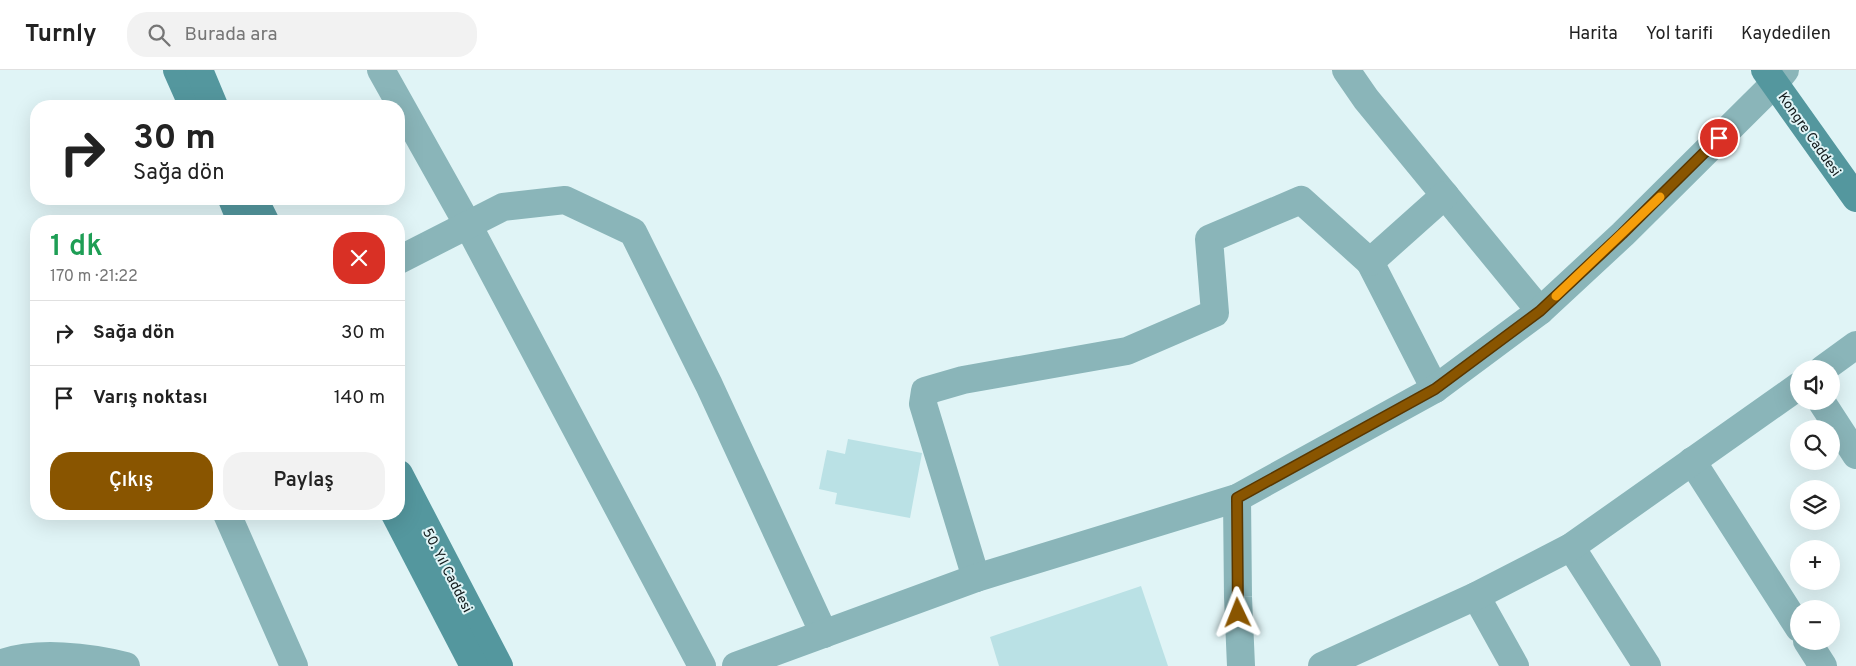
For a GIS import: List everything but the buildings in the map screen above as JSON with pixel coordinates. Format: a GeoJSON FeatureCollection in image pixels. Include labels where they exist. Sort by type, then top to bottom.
{"type":"FeatureCollection","features":[{"type":"Feature","properties":{"kind":"main road"},"geometry":{"type":"LineString","coordinates":[[177,70],[190,100]]}},
{"type":"Feature","properties":{"kind":"main road"},"geometry":{"type":"LineString","coordinates":[[199,70],[212,100]]}},
{"type":"Feature","properties":{"kind":"main road","name":"Kongre Caddesi"},"geometry":{"type":"LineString","coordinates":[[1775,75],[1856,198]]}},
{"type":"Feature","properties":{"kind":"main road","name":"50. Yıl Caddesi"},"geometry":{"type":"LineString","coordinates":[[405,486],[499,666]]}},
{"type":"Feature","properties":{"kind":"main road","name":"50. Yıl Caddesi"},"geometry":{"type":"LineString","coordinates":[[398,520],[474,666]]}},
{"type":"Feature","properties":{"kind":"street"},"geometry":{"type":"LineString","coordinates":[[381,70],[398,100]]}},
{"type":"Feature","properties":{"kind":"street"},"geometry":{"type":"LineString","coordinates":[[1346,70],[1366,99],[1540,311]]}},
{"type":"Feature","properties":{"kind":"street"},"geometry":{"type":"LineString","coordinates":[[736,666],[976,578],[1237,498],[1435,389],[1540,311],[1622,234],[1775,75]]}},
{"type":"Feature","properties":{"kind":"street"},"geometry":{"type":"LineString","coordinates":[[405,113],[468,225],[702,666]]}},
{"type":"Feature","properties":{"kind":"street"},"geometry":{"type":"LineString","coordinates":[[1370,262],[1445,195]]}},
{"type":"Feature","properties":{"kind":"street"},"geometry":{"type":"LineString","coordinates":[[405,257],[503,207],[565,200],[633,232],[709,385],[824,634]]}},
{"type":"Feature","properties":{"kind":"street"},"geometry":{"type":"LineString","coordinates":[[976,578],[923,404],[925,391],[963,380],[1127,351],[1215,313],[1209,239],[1301,200],[1370,262],[1435,389]]}},
{"type":"Feature","properties":{"kind":"street"},"geometry":{"type":"LineString","coordinates":[[1835,360],[1856,345]]}},
{"type":"Feature","properties":{"kind":"street"},"geometry":{"type":"LineString","coordinates":[[1322,666],[1476,596],[1571,547],[1790,392]]}},
{"type":"Feature","properties":{"kind":"street"},"geometry":{"type":"LineString","coordinates":[[1827,410],[1856,455]]}},
{"type":"Feature","properties":{"kind":"street"},"geometry":{"type":"LineString","coordinates":[[1692,461],[1790,614]]}},
{"type":"Feature","properties":{"kind":"street"},"geometry":{"type":"LineString","coordinates":[[1237,498],[1241,666]]}},
{"type":"Feature","properties":{"kind":"street"},"geometry":{"type":"LineString","coordinates":[[230,520],[294,666]]}},
{"type":"Feature","properties":{"kind":"street"},"geometry":{"type":"LineString","coordinates":[[1571,547],[1647,666]]}},
{"type":"Feature","properties":{"kind":"street"},"geometry":{"type":"LineString","coordinates":[[1476,596],[1515,666]]}},
{"type":"Feature","properties":{"kind":"street"},"geometry":{"type":"LineString","coordinates":[[1813,650],[1823,666]]}},
{"type":"Feature","properties":{"kind":"street"},"geometry":{"type":"LineString","coordinates":[[4,658],[98,659],[126,666]]}},
{"type":"Feature","properties":{"kind":"slow traffic"},"geometry":{"type":"LineString","coordinates":[[1556,296],[1660,197]]}},
{"type":"Feature","properties":{"kind":"route"},"geometry":{"type":"LineString","coordinates":[[1238,613],[1237,498],[1435,389],[1540,311],[1622,234],[1719,138]]}}]}
